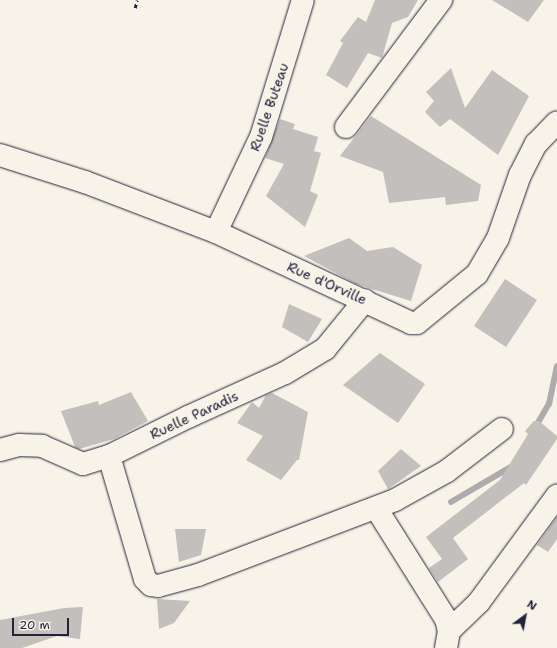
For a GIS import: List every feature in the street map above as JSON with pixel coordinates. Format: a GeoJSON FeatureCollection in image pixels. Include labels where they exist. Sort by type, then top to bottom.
{"type":"FeatureCollection","features":[{"type":"Feature","properties":{"kind":"street","name":"Ruelle Buteau"},"geometry":{"type":"LineString","coordinates":[[216,232],[261,137],[303,0]]}},
{"type":"Feature","properties":{"kind":"street"},"geometry":{"type":"LineString","coordinates":[[346,127],[441,0]]}},
{"type":"Feature","properties":{"kind":"street","name":"Rue d'Orville"},"geometry":{"type":"LineString","coordinates":[[0,156],[85,182],[216,232],[365,300],[411,323],[417,323],[477,274],[498,238],[520,175],[536,144],[557,122]]}},
{"type":"Feature","properties":{"kind":"street","name":"Ruelle Paradis"},"geometry":{"type":"LineString","coordinates":[[0,450],[19,445],[42,446],[83,464],[109,456],[188,417],[285,373],[325,349],[365,300]]}},
{"type":"Feature","properties":{"kind":"street"},"geometry":{"type":"LineString","coordinates":[[109,456],[140,564],[145,579],[151,585],[198,576],[395,500],[448,471],[502,429]]}},
{"type":"Feature","properties":{"kind":"street"},"geometry":{"type":"LineString","coordinates":[[447,639],[479,602],[557,496]]}},
{"type":"Feature","properties":{"kind":"street"},"geometry":{"type":"LineString","coordinates":[[376,508],[446,619],[447,639]]}},
{"type":"Feature","properties":{"kind":"path"},"geometry":{"type":"LineString","coordinates":[[135,8],[137,0]]}},
{"type":"Feature","properties":{"kind":"building"},"geometry":{"type":"Polygon","coordinates":[[[375,0],[418,0],[408,17],[392,23],[382,58],[368,53],[347,88],[326,75],[343,43],[340,41],[358,17],[366,22],[375,0]]]}},
{"type":"Feature","properties":{"kind":"building"},"geometry":{"type":"Polygon","coordinates":[[[492,0],[544,0],[528,22],[492,0]]]}},
{"type":"Feature","properties":{"kind":"building"},"geometry":{"type":"Polygon","coordinates":[[[451,68],[465,108],[492,70],[529,96],[498,155],[450,119],[440,127],[425,112],[434,101],[426,92],[451,68]]]}},
{"type":"Feature","properties":{"kind":"building"},"geometry":{"type":"Polygon","coordinates":[[[371,116],[481,185],[478,201],[446,205],[445,197],[389,203],[383,172],[340,156],[371,116]]]}},
{"type":"Feature","properties":{"kind":"building"},"geometry":{"type":"Polygon","coordinates":[[[280,119],[295,124],[293,129],[318,137],[314,151],[321,153],[310,191],[318,195],[305,227],[266,196],[284,164],[265,158],[280,119]]]}},
{"type":"Feature","properties":{"kind":"building"},"geometry":{"type":"Polygon","coordinates":[[[349,238],[367,251],[393,247],[422,265],[411,301],[356,284],[304,256],[349,238]]]}},
{"type":"Feature","properties":{"kind":"building"},"geometry":{"type":"Polygon","coordinates":[[[505,279],[537,300],[506,347],[474,326],[505,279]]]}},
{"type":"Feature","properties":{"kind":"building"},"geometry":{"type":"Polygon","coordinates":[[[289,304],[322,319],[308,342],[282,327],[289,304]]]}},
{"type":"Feature","properties":{"kind":"building"},"geometry":{"type":"Polygon","coordinates":[[[380,353],[425,384],[398,423],[343,385],[380,353]]]}},
{"type":"Feature","properties":{"kind":"building"},"geometry":{"type":"Polygon","coordinates":[[[131,392],[148,421],[114,439],[79,449],[75,447],[61,411],[98,401],[99,405],[131,392]]]}},
{"type":"Feature","properties":{"kind":"building"},"geometry":{"type":"Polygon","coordinates":[[[272,393],[308,412],[299,460],[297,460],[281,480],[246,460],[263,436],[237,423],[252,402],[259,408],[266,395],[272,393]]]}},
{"type":"Feature","properties":{"kind":"building"},"geometry":{"type":"Polygon","coordinates":[[[534,421],[539,421],[557,436],[557,439],[526,485],[524,483],[453,538],[468,559],[438,582],[429,568],[442,559],[426,537],[500,480],[528,434],[525,431],[534,421]]]}},
{"type":"Feature","properties":{"kind":"building"},"geometry":{"type":"Polygon","coordinates":[[[401,449],[421,466],[388,489],[378,471],[401,449]]]}},
{"type":"Feature","properties":{"kind":"building"},"geometry":{"type":"Polygon","coordinates":[[[557,517],[557,539],[548,552],[537,545],[557,517]]]}},
{"type":"Feature","properties":{"kind":"building"},"geometry":{"type":"Polygon","coordinates":[[[175,529],[206,529],[201,555],[179,562],[175,529]]]}},
{"type":"Feature","properties":{"kind":"building"},"geometry":{"type":"Polygon","coordinates":[[[157,599],[190,601],[174,623],[159,629],[157,599]]]}},
{"type":"Feature","properties":{"kind":"building"},"geometry":{"type":"Polygon","coordinates":[[[83,607],[80,639],[57,636],[22,648],[0,648],[0,620],[64,608],[83,607]]]}},
{"type":"Feature","properties":{"kind":"waterway"},"geometry":{"type":"LineString","coordinates":[[535,428],[549,404],[557,367]]}},
{"type":"Feature","properties":{"kind":"waterway"},"geometry":{"type":"LineString","coordinates":[[451,502],[511,467]]}}]}
